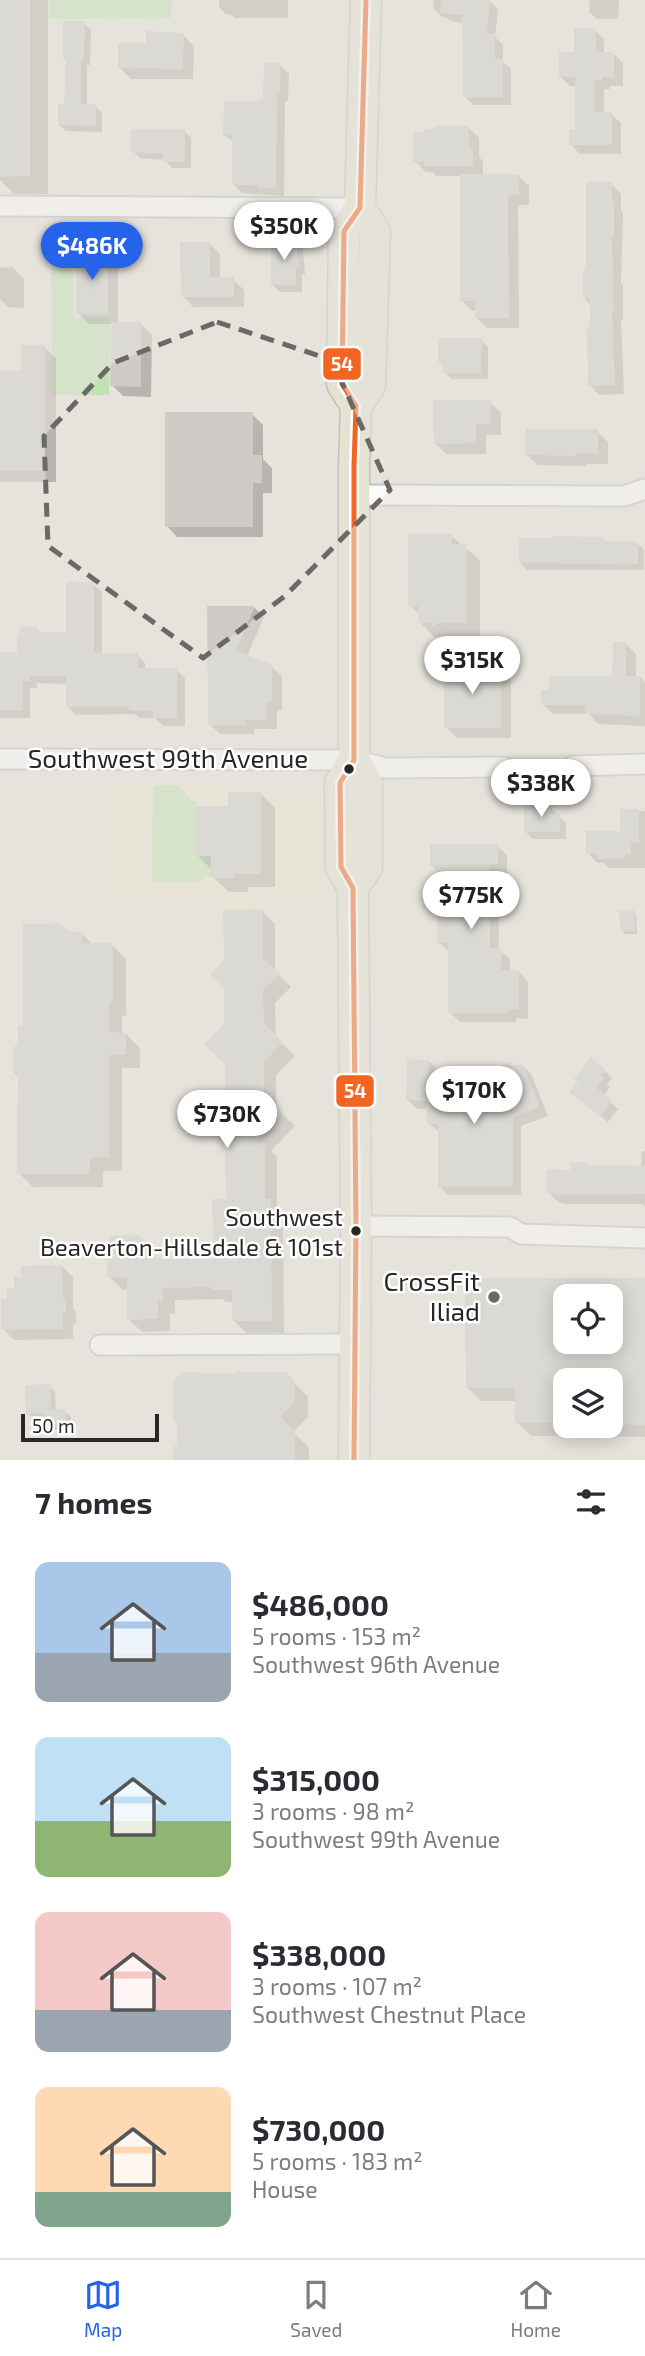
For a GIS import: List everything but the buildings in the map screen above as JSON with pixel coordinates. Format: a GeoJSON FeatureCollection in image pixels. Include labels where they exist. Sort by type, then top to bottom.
{"type":"FeatureCollection","features":[{"type":"Feature","properties":{"kind":"main road"},"geometry":{"type":"LineString","coordinates":[[354,1460],[356,1226],[353,888],[367,867],[367,783],[354,760],[354,495],[356,406],[370,386],[375,232],[360,208],[366,0]]}},
{"type":"Feature","properties":{"kind":"street"},"geometry":{"type":"LineString","coordinates":[[0,206],[360,208]]}},
{"type":"Feature","properties":{"kind":"street"},"geometry":{"type":"LineString","coordinates":[[354,495],[624,496],[645,489]]}},
{"type":"Feature","properties":{"kind":"street","name":"Southwest 99th Avenue"},"geometry":{"type":"LineString","coordinates":[[0,759],[354,760],[386,768],[503,767]]}},
{"type":"Feature","properties":{"kind":"street"},"geometry":{"type":"LineString","coordinates":[[573,766],[645,764]]}},
{"type":"Feature","properties":{"kind":"street"},"geometry":{"type":"LineString","coordinates":[[356,1226],[510,1227],[521,1234],[645,1238]]}},
{"type":"Feature","properties":{"kind":"street"},"geometry":{"type":"LineString","coordinates":[[100,1345],[354,1344]]}},
{"type":"Feature","properties":{"kind":"highlighted area"},"geometry":{"type":"Polygon","coordinates":[[[217,322],[332,360],[390,490],[285,596],[203,658],[48,546],[44,436],[113,363],[217,322]]]}},
{"type":"Feature","properties":{"kind":"shaded area"},"geometry":{"type":"Polygon","coordinates":[[[99,785],[322,786],[321,910],[99,910],[99,785]]]}},
{"type":"Feature","properties":{"kind":"green space"},"geometry":{"type":"Polygon","coordinates":[[[49,0],[172,0],[171,18],[49,19],[49,0]]]}},
{"type":"Feature","properties":{"kind":"green space"},"geometry":{"type":"Polygon","coordinates":[[[51,229],[73,229],[73,317],[110,317],[109,395],[52,395],[51,229]]]}},
{"type":"Feature","properties":{"kind":"green space"},"geometry":{"type":"Polygon","coordinates":[[[153,785],[176,785],[191,801],[196,801],[196,856],[211,856],[211,876],[202,877],[201,882],[152,882],[153,785]]]}},
{"type":"Feature","properties":{"kind":"transit line","name":"54"},"geometry":{"type":"LineString","coordinates":[[354,1460],[356,1226],[353,888],[341,867],[340,783],[354,760],[356,406],[342,384],[344,231],[360,208],[366,0]]}},
{"type":"Feature","properties":{"kind":"place","name":"Southwest Beaverton-Hillsdale & 101st"},"geometry":{"type":"Point","coordinates":[356,1231]}},
{"type":"Feature","properties":{"kind":"place","name":"CrossFit Iliad"},"geometry":{"type":"Point","coordinates":[494,1297]}}]}
